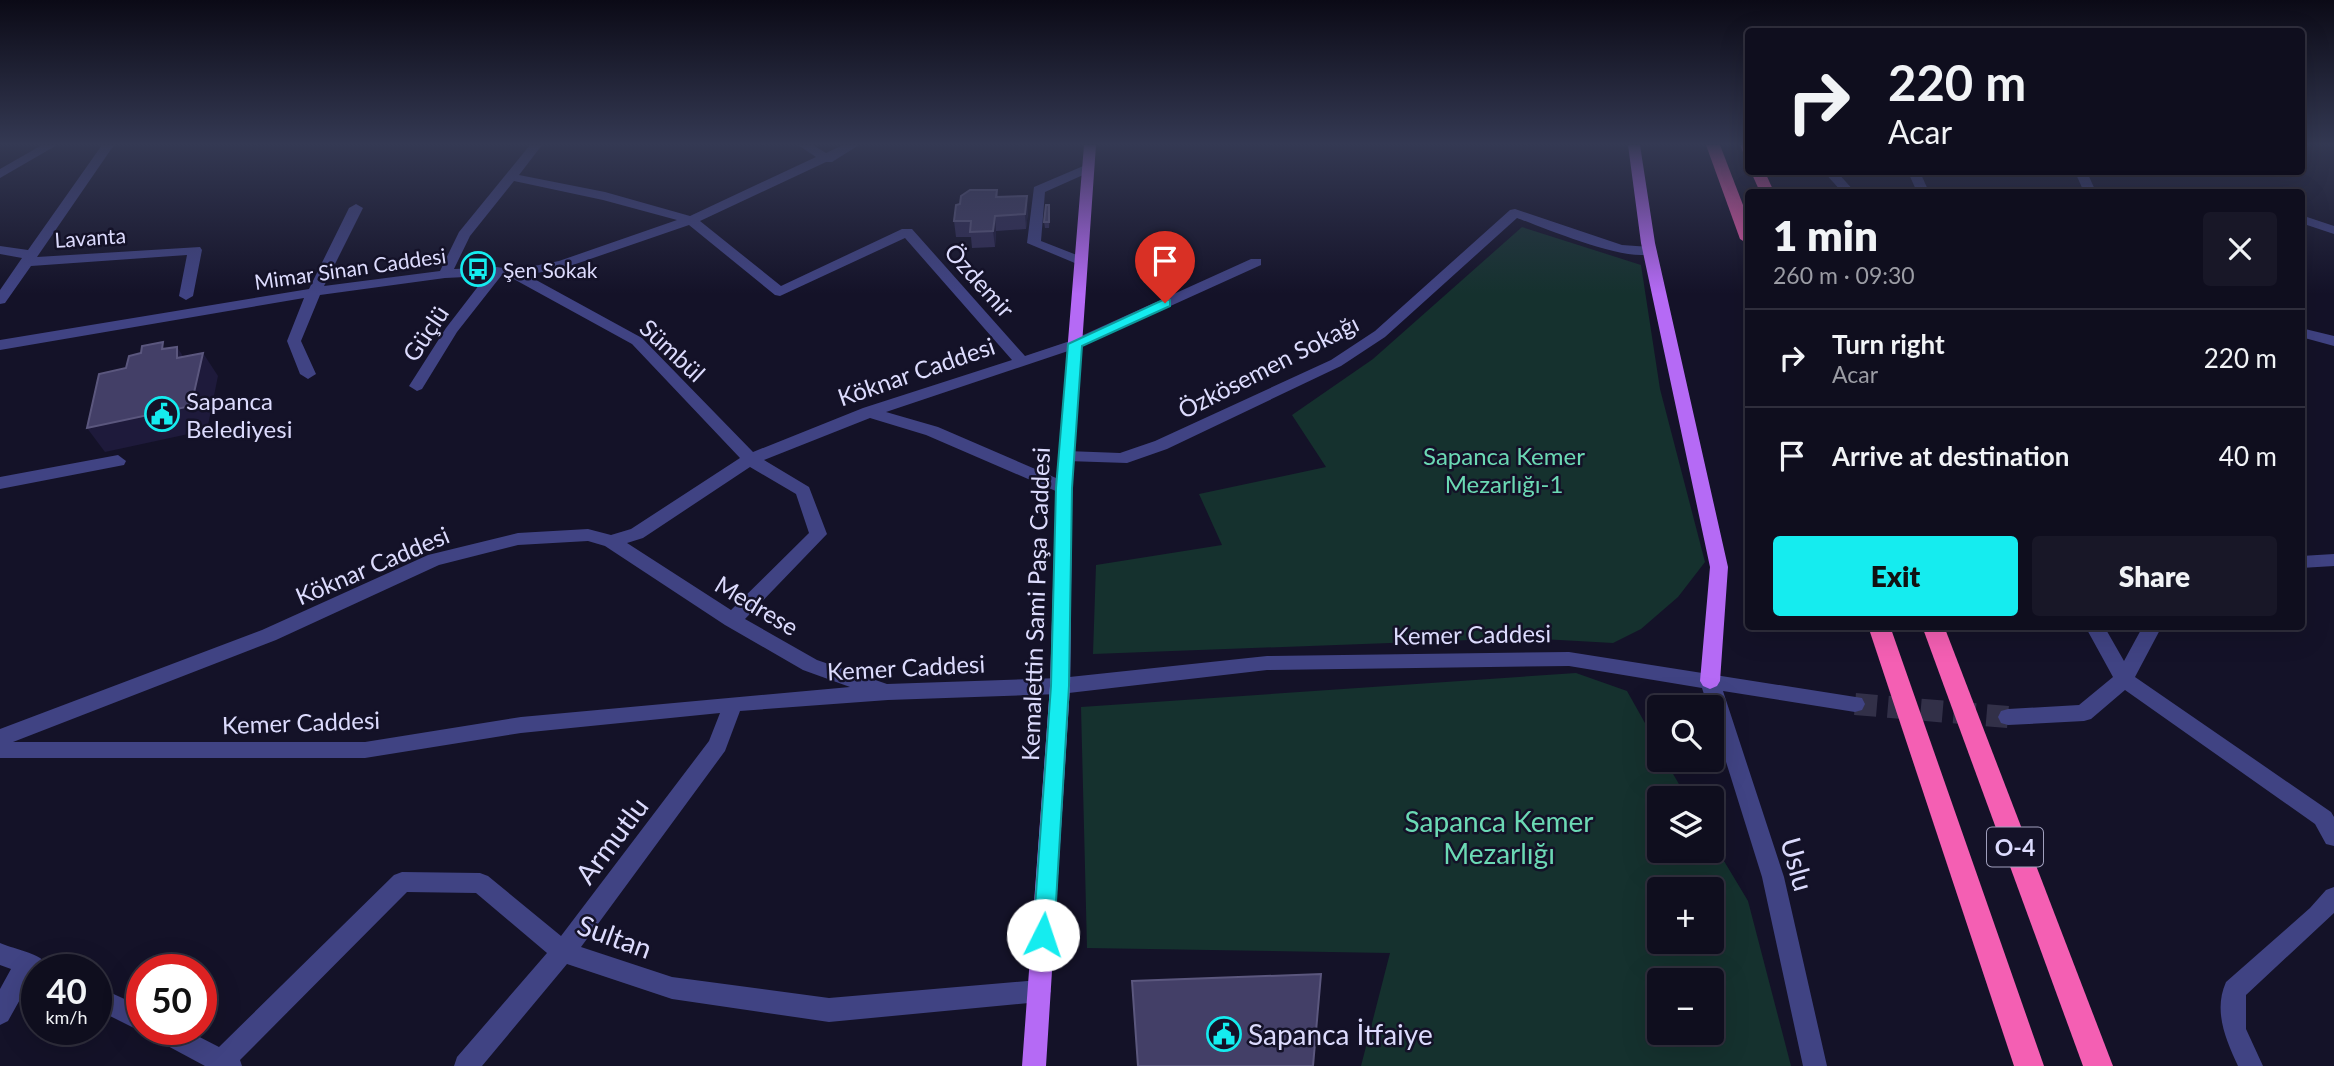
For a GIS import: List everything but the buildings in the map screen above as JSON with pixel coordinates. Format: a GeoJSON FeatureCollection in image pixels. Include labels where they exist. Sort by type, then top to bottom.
{"type":"FeatureCollection","features":[{"type":"Feature","properties":{"kind":"highway"},"geometry":{"type":"LineString","coordinates":[[1732,195],[1745,231]]}},
{"type":"Feature","properties":{"kind":"highway","name":"O-4"},"geometry":{"type":"LineString","coordinates":[[1879,630],[2029,1066]]}},
{"type":"Feature","properties":{"kind":"highway","name":"O-4"},"geometry":{"type":"LineString","coordinates":[[1934,630],[2098,1066]]}},
{"type":"Feature","properties":{"kind":"main road","name":"Kemalettin Sami Paşa Caddesi"},"geometry":{"type":"LineString","coordinates":[[1034,1066],[1060,686],[1064,488],[1086,195]]}},
{"type":"Feature","properties":{"kind":"main road"},"geometry":{"type":"LineString","coordinates":[[1641,195],[1650,251],[1718,567],[1710,681]]}},
{"type":"Feature","properties":{"kind":"street"},"geometry":{"type":"LineString","coordinates":[[0,300],[73,195]]}},
{"type":"Feature","properties":{"kind":"street"},"geometry":{"type":"LineString","coordinates":[[445,274],[464,235],[497,195]]}},
{"type":"Feature","properties":{"kind":"street"},"geometry":{"type":"LineString","coordinates":[[599,195],[691,220]]}},
{"type":"Feature","properties":{"kind":"street","name":"Mimar Sinan Caddesi"},"geometry":{"type":"LineString","coordinates":[[0,345],[314,292],[445,274],[497,271],[514,274],[562,264],[691,220],[748,195]]}},
{"type":"Feature","properties":{"kind":"street"},"geometry":{"type":"LineString","coordinates":[[1039,195],[1034,243],[1082,262]]}},
{"type":"Feature","properties":{"kind":"street"},"geometry":{"type":"LineString","coordinates":[[308,374],[294,341],[314,292],[356,208]]}},
{"type":"Feature","properties":{"kind":"street","name":"Özkösemen Sokağı"},"geometry":{"type":"LineString","coordinates":[[1067,456],[1121,459],[1161,444],[1336,363],[1380,334],[1515,213],[1620,249],[1650,251]]}},
{"type":"Feature","properties":{"kind":"street","name":"Özdemir"},"geometry":{"type":"LineString","coordinates":[[691,220],[780,292],[907,232],[1021,360]]}},
{"type":"Feature","properties":{"kind":"street"},"geometry":{"type":"LineString","coordinates":[[2305,220],[2334,230]]}},
{"type":"Feature","properties":{"kind":"street"},"geometry":{"type":"LineString","coordinates":[[0,250],[28,258]]}},
{"type":"Feature","properties":{"kind":"street","name":"Lavanta"},"geometry":{"type":"LineString","coordinates":[[28,258],[195,250],[186,296]]}},
{"type":"Feature","properties":{"kind":"street","name":"Köknar Caddesi"},"geometry":{"type":"LineString","coordinates":[[0,738],[269,635],[434,560],[517,539],[588,535],[611,541],[637,534],[750,459],[869,412],[1075,344],[1256,262]]}},
{"type":"Feature","properties":{"kind":"street","name":"Güçlü"},"geometry":{"type":"LineString","coordinates":[[417,386],[451,331],[497,271]]}},
{"type":"Feature","properties":{"kind":"street","name":"Sümbül"},"geometry":{"type":"LineString","coordinates":[[514,274],[637,341],[750,459],[803,491],[818,534],[732,620]]}},
{"type":"Feature","properties":{"kind":"street"},"geometry":{"type":"LineString","coordinates":[[2305,333],[2334,341]]}},
{"type":"Feature","properties":{"kind":"street"},"geometry":{"type":"LineString","coordinates":[[869,412],[932,431],[1064,488]]}},
{"type":"Feature","properties":{"kind":"street"},"geometry":{"type":"LineString","coordinates":[[0,484],[118,461]]}},
{"type":"Feature","properties":{"kind":"street","name":"Medrese"},"geometry":{"type":"LineString","coordinates":[[611,541],[732,620],[810,665],[888,692]]}},
{"type":"Feature","properties":{"kind":"street"},"geometry":{"type":"LineString","coordinates":[[2305,562],[2334,560]]}},
{"type":"Feature","properties":{"kind":"street"},"geometry":{"type":"LineString","coordinates":[[2096,630],[2124,679],[2330,827]]}},
{"type":"Feature","properties":{"kind":"street"},"geometry":{"type":"LineString","coordinates":[[2008,717],[2084,713],[2124,679],[2150,630]]}},
{"type":"Feature","properties":{"kind":"street","name":"Kemer Caddesi"},"geometry":{"type":"LineString","coordinates":[[0,750],[365,750],[521,726],[733,704],[888,692],[1060,686],[1267,663],[1569,659],[1855,705]]}},
{"type":"Feature","properties":{"kind":"street","name":"Uslu"},"geometry":{"type":"LineString","coordinates":[[1710,681],[1773,877],[1815,1066]]}},
{"type":"Feature","properties":{"kind":"street","name":"Armutlu"},"geometry":{"type":"LineString","coordinates":[[466,1066],[563,951],[718,745],[733,704]]}},
{"type":"Feature","properties":{"kind":"street","name":"Sultan"},"geometry":{"type":"LineString","coordinates":[[226,1064],[402,882],[480,883],[563,951],[672,988],[829,1010],[1040,991]]}},
{"type":"Feature","properties":{"kind":"street"},"geometry":{"type":"LineString","coordinates":[[2251,1066],[2234,1030],[2234,990],[2318,915],[2334,897]]}},
{"type":"Feature","properties":{"kind":"street"},"geometry":{"type":"LineString","coordinates":[[0,954],[21,961]]}},
{"type":"Feature","properties":{"kind":"street"},"geometry":{"type":"LineString","coordinates":[[0,1013],[21,984]]}},
{"type":"Feature","properties":{"kind":"street"},"geometry":{"type":"LineString","coordinates":[[190,1045],[226,1064]]}},
{"type":"Feature","properties":{"kind":"green space","name":"Sapanca Kemer Mezarlığı-1"},"geometry":{"type":"Polygon","coordinates":[[[1522,227],[1641,265],[1660,389],[1705,562],[1678,597],[1641,629],[1613,643],[1523,638],[1093,654],[1096,565],[1222,545],[1199,494],[1326,467],[1292,415],[1373,359],[1522,227]]]}},
{"type":"Feature","properties":{"kind":"green space","name":"Sapanca Kemer Mezarlığı"},"geometry":{"type":"Polygon","coordinates":[[[1576,673],[1627,691],[1647,727],[1647,772],[1672,772],[1680,786],[1647,786],[1647,863],[1724,861],[1748,901],[1791,1066],[1361,1066],[1390,953],[1087,948],[1081,707],[1576,673]]]}},
{"type":"Feature","properties":{"kind":"tunnel"},"geometry":{"type":"LineString","coordinates":[[1855,704],[2008,717]]}},
{"type":"Feature","properties":{"kind":"place","name":"Şen Sokak"},"geometry":{"type":"Point","coordinates":[478,269]}},
{"type":"Feature","properties":{"kind":"place","name":"Sapanca Belediyesi"},"geometry":{"type":"Point","coordinates":[162,414]}},
{"type":"Feature","properties":{"kind":"place","name":"Sapanca İtfaiye"},"geometry":{"type":"Point","coordinates":[1224,1034]}},
{"type":"Feature","properties":{"kind":"route"},"geometry":{"type":"LineString","coordinates":[[1043,935],[1060,686],[1064,488],[1075,344],[1165,303]]}}]}
